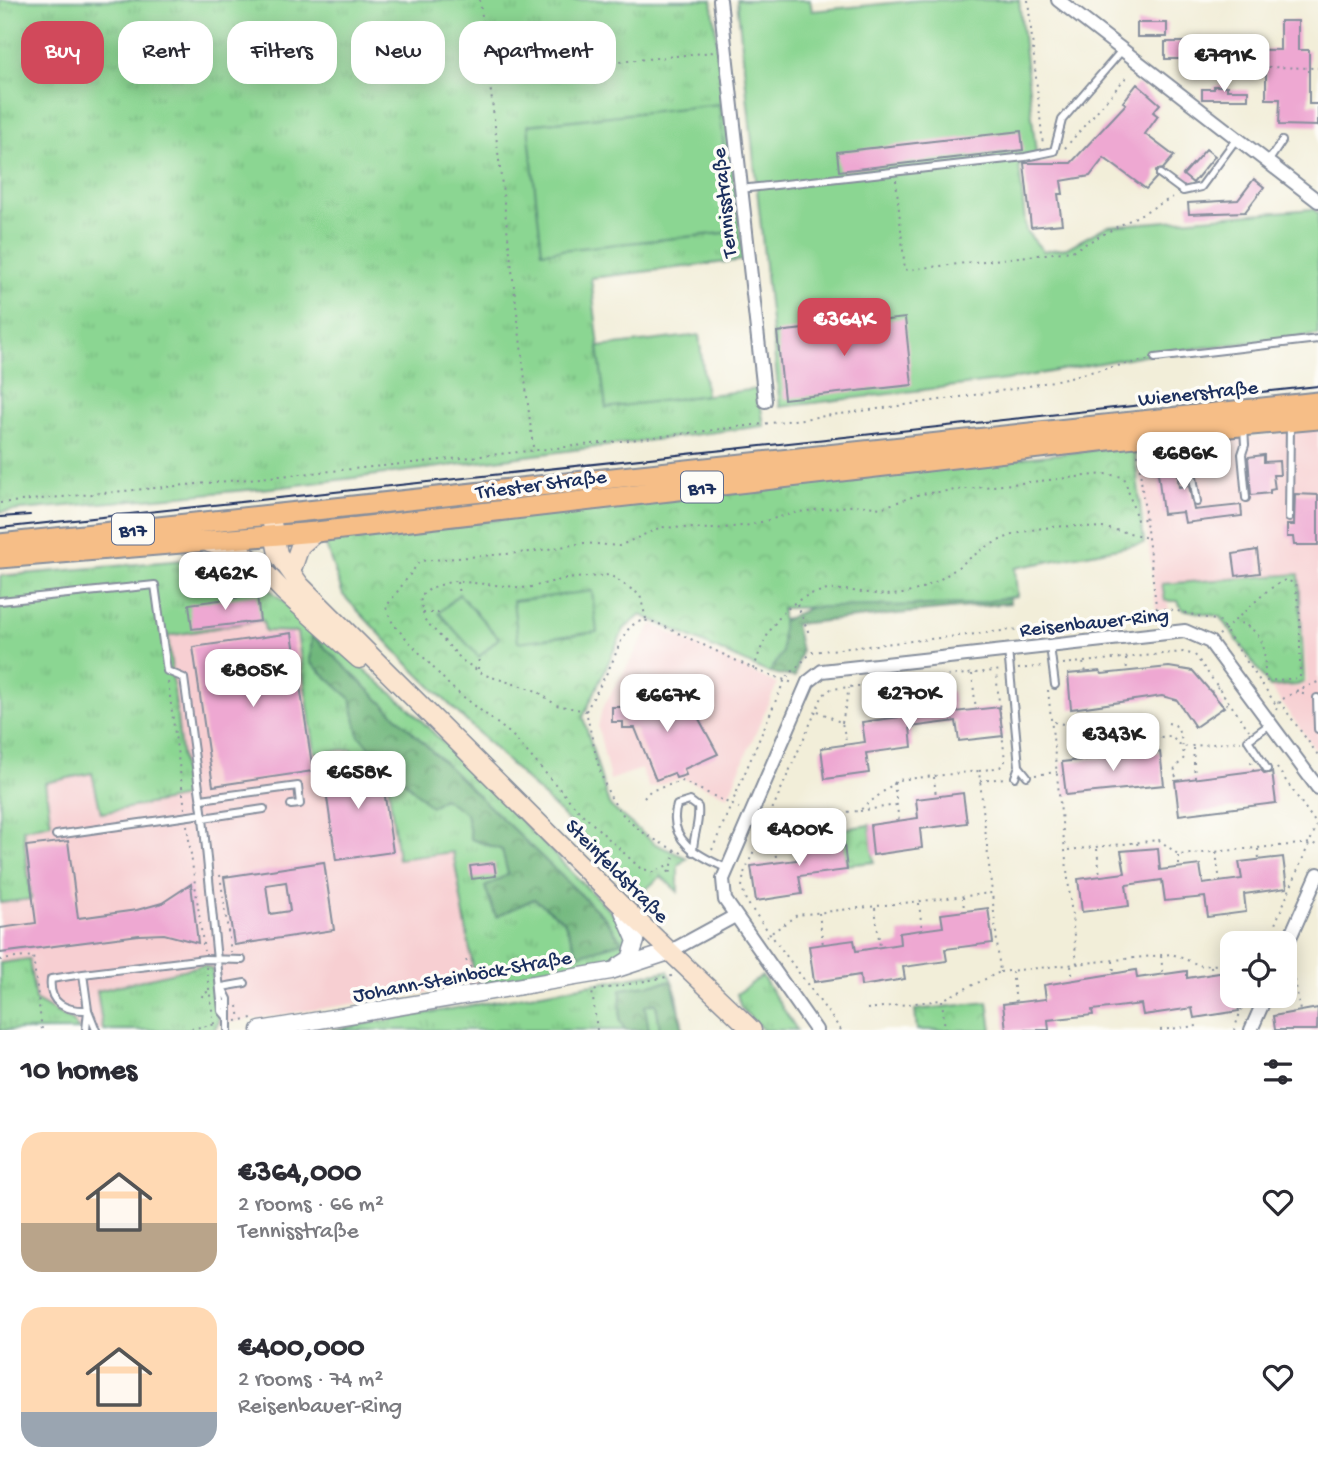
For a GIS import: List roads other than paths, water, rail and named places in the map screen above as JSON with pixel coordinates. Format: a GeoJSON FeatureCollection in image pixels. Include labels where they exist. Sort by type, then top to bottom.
{"type":"FeatureCollection","features":[{"type":"Feature","properties":{"kind":"main road","name":"Wienerstraße"},"geometry":{"type":"LineString","coordinates":[[1084,435],[1318,401]]}},
{"type":"Feature","properties":{"kind":"main road","name":"Wienerstraße"},"geometry":{"type":"LineString","coordinates":[[1084,435],[1186,431],[1318,419]]}},
{"type":"Feature","properties":{"kind":"main road","name":"Triester Straße"},"geometry":{"type":"LineString","coordinates":[[0,544],[1084,435]]}},
{"type":"Feature","properties":{"kind":"main road","name":"Triester Straße"},"geometry":{"type":"LineString","coordinates":[[0,558],[316,532],[1084,435]]}},
{"type":"Feature","properties":{"kind":"main road"},"geometry":{"type":"LineString","coordinates":[[266,573],[269,516]]}},
{"type":"Feature","properties":{"kind":"main road"},"geometry":{"type":"LineString","coordinates":[[291,572],[300,546],[316,532]]}},
{"type":"Feature","properties":{"kind":"main road","name":"Steinfeldstraße"},"geometry":{"type":"LineString","coordinates":[[267,536],[300,585],[620,904],[752,1030]]}},
{"type":"Feature","properties":{"kind":"main road","name":"Steinfeldstraße"},"geometry":{"type":"LineString","coordinates":[[206,542],[239,551],[266,573],[314,621],[455,741]]}},
{"type":"Feature","properties":{"kind":"street","name":"Tennisstraße"},"geometry":{"type":"LineString","coordinates":[[720,0],[765,401]]}},
{"type":"Feature","properties":{"kind":"street"},"geometry":{"type":"LineString","coordinates":[[1058,0],[1318,201]]}},
{"type":"Feature","properties":{"kind":"street","name":"Reisenbauer-Ring"},"geometry":{"type":"LineString","coordinates":[[816,1030],[725,900],[723,879],[726,867],[814,675],[833,668],[1185,631],[1210,642],[1318,789]]}},
{"type":"Feature","properties":{"kind":"street"},"geometry":{"type":"LineString","coordinates":[[1293,931],[1318,874]]}},
{"type":"Feature","properties":{"kind":"street"},"geometry":{"type":"LineString","coordinates":[[611,971],[630,959],[636,941],[620,904]]}},
{"type":"Feature","properties":{"kind":"street"},"geometry":{"type":"LineString","coordinates":[[669,952],[735,916]]}},
{"type":"Feature","properties":{"kind":"street","name":"Johann-Steinböck-Straße"},"geometry":{"type":"LineString","coordinates":[[257,1024],[611,971],[669,952]]}},
{"type":"Feature","properties":{"kind":"street"},"geometry":{"type":"LineString","coordinates":[[1251,1030],[1261,1008]]}},
{"type":"Feature","properties":{"kind":"lane"},"geometry":{"type":"LineString","coordinates":[[740,189],[1054,151],[1062,120],[1123,49]]}},
{"type":"Feature","properties":{"kind":"lane"},"geometry":{"type":"LineString","coordinates":[[1160,173],[1183,191],[1201,187],[1237,138]]}},
{"type":"Feature","properties":{"kind":"lane"},"geometry":{"type":"LineString","coordinates":[[1268,162],[1282,141]]}},
{"type":"Feature","properties":{"kind":"lane"},"geometry":{"type":"LineString","coordinates":[[1155,358],[1318,339]]}},
{"type":"Feature","properties":{"kind":"lane"},"geometry":{"type":"LineString","coordinates":[[1289,518],[1290,422]]}},
{"type":"Feature","properties":{"kind":"lane"},"geometry":{"type":"LineString","coordinates":[[1243,425],[1245,445],[1242,454],[1246,498]]}},
{"type":"Feature","properties":{"kind":"lane"},"geometry":{"type":"LineString","coordinates":[[1186,431],[1197,502]]}},
{"type":"Feature","properties":{"kind":"lane"},"geometry":{"type":"LineString","coordinates":[[0,601],[155,585],[166,671],[184,678],[203,816],[205,859],[222,987],[222,1011],[228,1023]]}},
{"type":"Feature","properties":{"kind":"lane"},"geometry":{"type":"LineString","coordinates":[[1046,646],[1052,666],[1051,687]]}},
{"type":"Feature","properties":{"kind":"lane","name":"Reisenbauer-Ring"},"geometry":{"type":"LineString","coordinates":[[1008,650],[1019,766],[1013,777]]}},
{"type":"Feature","properties":{"kind":"lane"},"geometry":{"type":"LineString","coordinates":[[1317,698],[1318,729]]}},
{"type":"Feature","properties":{"kind":"lane"},"geometry":{"type":"LineString","coordinates":[[1268,769],[1251,738],[1270,724]]}},
{"type":"Feature","properties":{"kind":"lane"},"geometry":{"type":"LineString","coordinates":[[1019,766],[1029,776]]}},
{"type":"Feature","properties":{"kind":"lane"},"geometry":{"type":"LineString","coordinates":[[201,799],[298,786],[300,804],[291,805]]}},
{"type":"Feature","properties":{"kind":"lane"},"geometry":{"type":"LineString","coordinates":[[693,852],[693,835],[700,822],[698,807],[690,801],[677,806],[673,820],[680,837],[693,852],[726,867]]}},
{"type":"Feature","properties":{"kind":"lane"},"geometry":{"type":"LineString","coordinates":[[56,835],[186,816],[264,809]]}},
{"type":"Feature","properties":{"kind":"lane"},"geometry":{"type":"LineString","coordinates":[[88,1010],[71,1011],[54,1001],[50,994],[51,979],[205,958],[242,960]]}},
{"type":"Feature","properties":{"kind":"lane"},"geometry":{"type":"LineString","coordinates":[[83,974],[88,1010],[96,1030]]}},
{"type":"Feature","properties":{"kind":"lane"},"geometry":{"type":"LineString","coordinates":[[222,987],[245,983]]}},
{"type":"Feature","properties":{"kind":"lane"},"geometry":{"type":"LineString","coordinates":[[86,1030],[84,1022],[88,1010]]}},
{"type":"Feature","properties":{"kind":"tram line"},"geometry":{"type":"LineString","coordinates":[[0,528],[1318,386]]}},
{"type":"Feature","properties":{"kind":"tram line"},"geometry":{"type":"LineString","coordinates":[[0,517],[30,515]]}}]}
